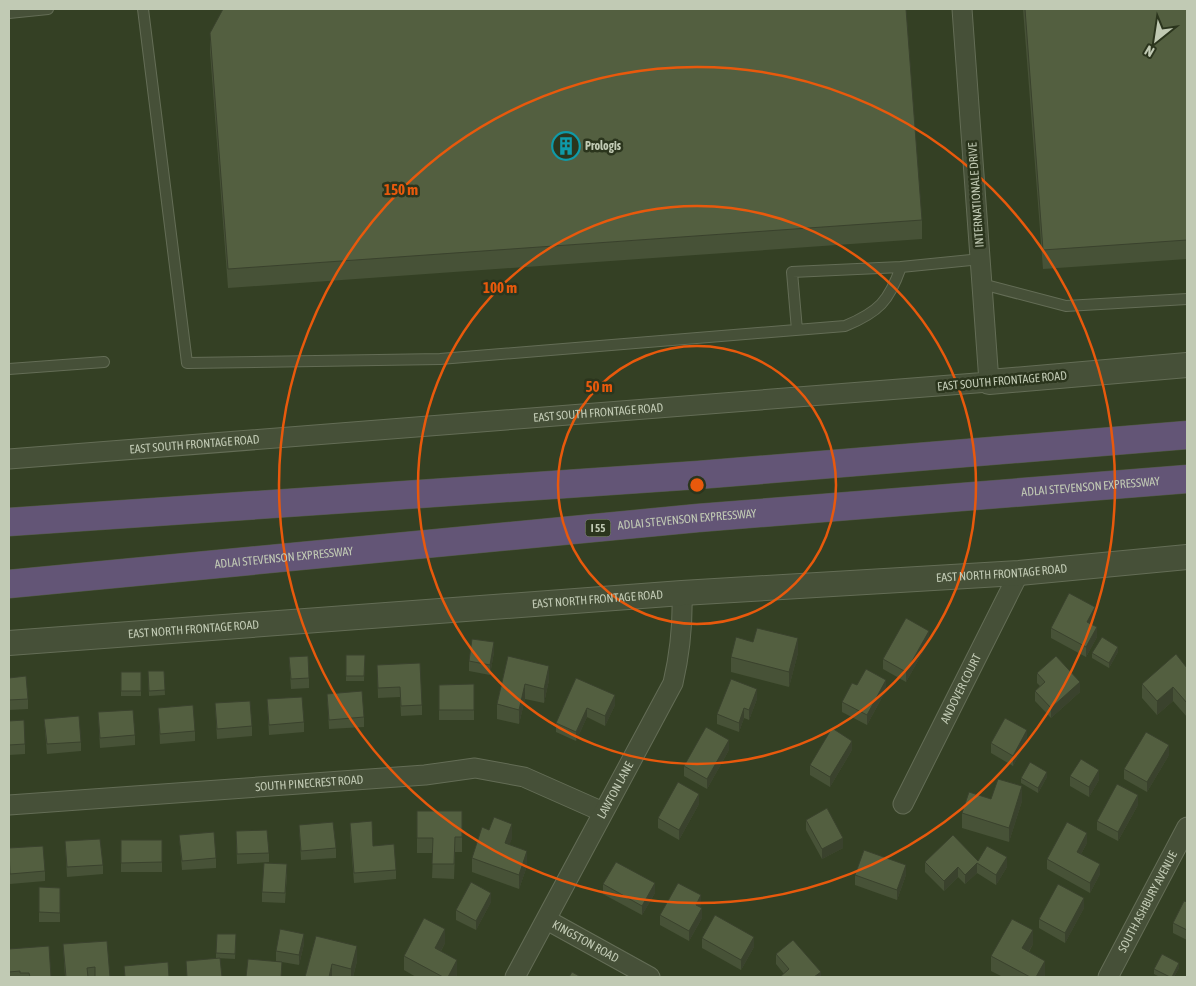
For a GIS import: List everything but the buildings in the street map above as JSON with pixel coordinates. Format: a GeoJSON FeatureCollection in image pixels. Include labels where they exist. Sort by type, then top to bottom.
{"type":"FeatureCollection","features":[{"type":"Feature","properties":{"kind":"highway"},"geometry":{"type":"LineString","coordinates":[[9,522],[688,476],[1187,435]]}},
{"type":"Feature","properties":{"kind":"highway","name":"ADLAI STEVENSON EXPRESSWAY"},"geometry":{"type":"LineString","coordinates":[[9,584],[698,518],[1187,479]]}},
{"type":"Feature","properties":{"kind":"street","name":"INTERNATIONALE DRIVE"},"geometry":{"type":"LineString","coordinates":[[962,9],[989,382]]}},
{"type":"Feature","properties":{"kind":"street","name":"EAST SOUTH FRONTAGE ROAD"},"geometry":{"type":"LineString","coordinates":[[9,459],[1187,366]]}},
{"type":"Feature","properties":{"kind":"street","name":"EAST NORTH FRONTAGE ROAD"},"geometry":{"type":"LineString","coordinates":[[9,643],[682,593],[1019,573],[1187,557]]}},
{"type":"Feature","properties":{"kind":"street","name":"ANDOVER COURT"},"geometry":{"type":"LineString","coordinates":[[904,804],[1019,573]]}},
{"type":"Feature","properties":{"kind":"street","name":"LAWTON LANE"},"geometry":{"type":"LineString","coordinates":[[515,977],[673,683],[680,654],[683,617],[682,593]]}},
{"type":"Feature","properties":{"kind":"street","name":"SOUTH PINECREST ROAD"},"geometry":{"type":"LineString","coordinates":[[9,805],[425,775],[476,768],[524,777],[603,812]]}},
{"type":"Feature","properties":{"kind":"street","name":"SOUTH ASHBURY AVENUE"},"geometry":{"type":"LineString","coordinates":[[1108,977],[1182,850],[1187,827]]}},
{"type":"Feature","properties":{"kind":"street","name":"KINGSTON ROAD"},"geometry":{"type":"LineString","coordinates":[[547,920],[650,977]]}},
{"type":"Feature","properties":{"kind":"lane"},"geometry":{"type":"LineString","coordinates":[[9,13],[48,9]]}},
{"type":"Feature","properties":{"kind":"lane"},"geometry":{"type":"LineString","coordinates":[[142,9],[187,363],[440,359],[845,326],[867,317],[881,305],[894,286],[901,267]]}},
{"type":"Feature","properties":{"kind":"lane"},"geometry":{"type":"LineString","coordinates":[[797,330],[792,272],[901,267],[981,259]]}},
{"type":"Feature","properties":{"kind":"lane"},"geometry":{"type":"LineString","coordinates":[[982,284],[1066,306],[1187,299]]}},
{"type":"Feature","properties":{"kind":"lane"},"geometry":{"type":"LineString","coordinates":[[9,369],[104,362]]}},
{"type":"Feature","properties":{"kind":"place","name":"Prologis"},"geometry":{"type":"Point","coordinates":[566,146]}}]}
